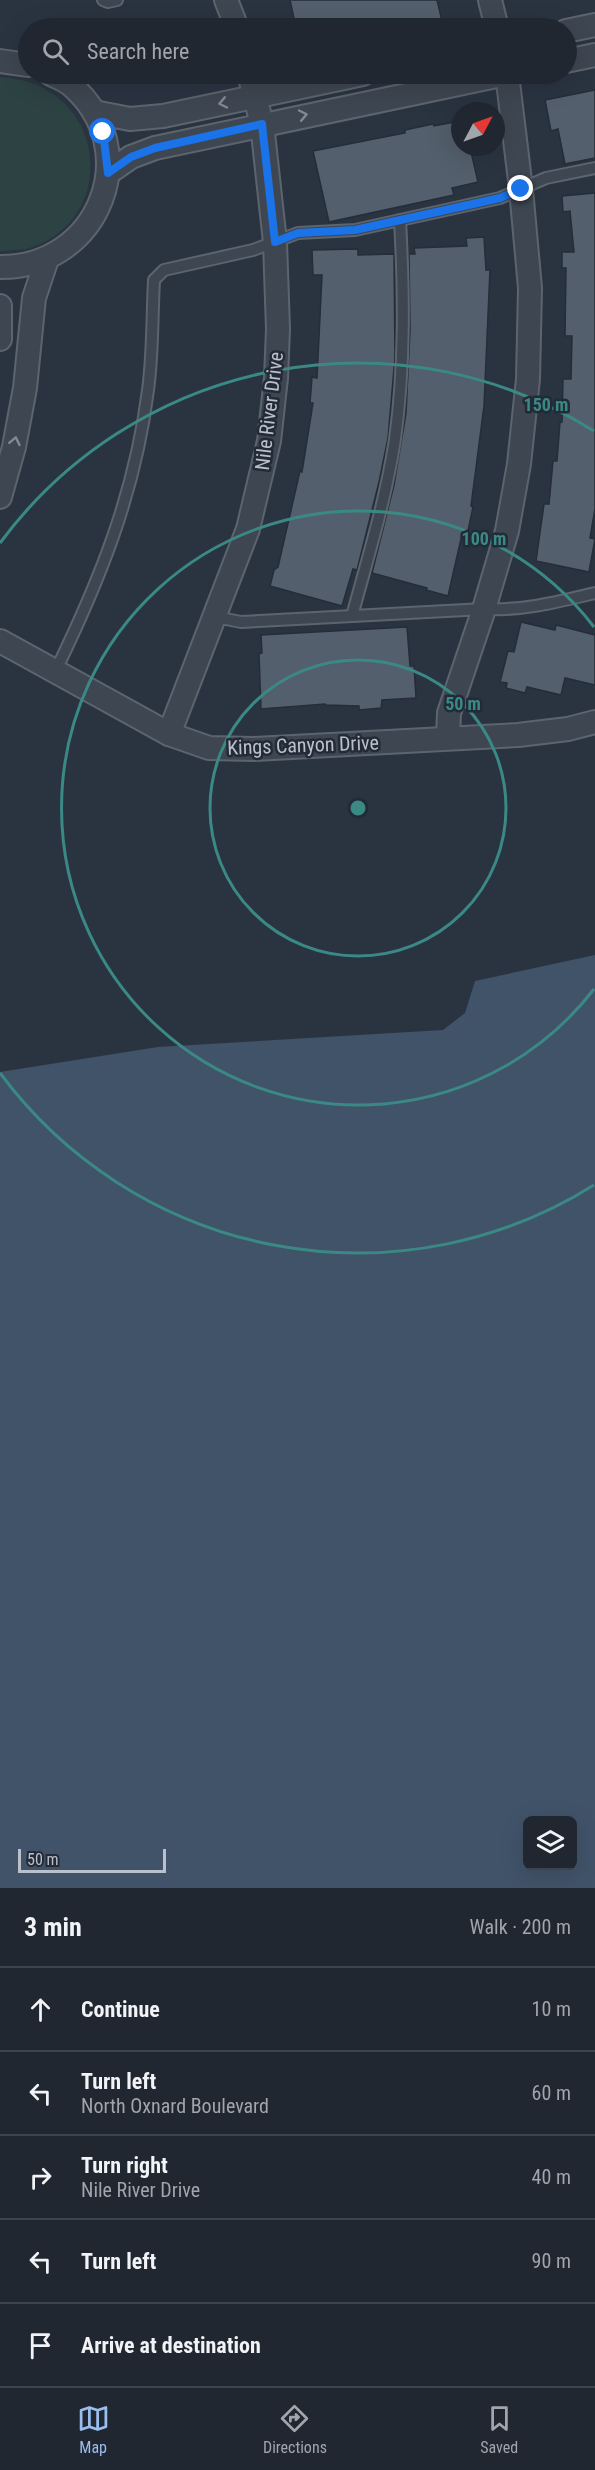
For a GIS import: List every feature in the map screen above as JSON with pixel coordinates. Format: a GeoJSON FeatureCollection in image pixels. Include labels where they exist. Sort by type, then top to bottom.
{"type":"FeatureCollection","features":[{"type":"Feature","properties":{"kind":"street"},"geometry":{"type":"LineString","coordinates":[[226,0],[233,18]]}},
{"type":"Feature","properties":{"kind":"street"},"geometry":{"type":"LineString","coordinates":[[489,0],[494,18]]}},
{"type":"Feature","properties":{"kind":"street"},"geometry":{"type":"LineString","coordinates":[[577,29],[595,25]]}},
{"type":"Feature","properties":{"kind":"street"},"geometry":{"type":"LineString","coordinates":[[577,59],[595,55]]}},
{"type":"Feature","properties":{"kind":"street"},"geometry":{"type":"LineString","coordinates":[[2,59],[18,63]]}},
{"type":"Feature","properties":{"kind":"street"},"geometry":{"type":"LineString","coordinates":[[0,267],[20,267],[47,259],[71,245],[89,225],[102,200],[108,173],[103,132],[94,112],[68,84]]}},
{"type":"Feature","properties":{"kind":"street","name":"Nile River Drive"},"geometry":{"type":"LineString","coordinates":[[169,734],[248,529],[268,441],[276,378],[278,329],[275,242],[262,124],[252,84]]}},
{"type":"Feature","properties":{"kind":"street"},"geometry":{"type":"LineString","coordinates":[[94,112],[130,119],[157,117],[314,84]]}},
{"type":"Feature","properties":{"kind":"street"},"geometry":{"type":"LineString","coordinates":[[108,173],[131,157],[155,148],[457,84]]}},
{"type":"Feature","properties":{"kind":"street"},"geometry":{"type":"LineString","coordinates":[[448,738],[448,713],[484,609],[507,531],[519,464],[528,378],[530,288],[521,189],[507,84]]}},
{"type":"Feature","properties":{"kind":"street"},"geometry":{"type":"LineString","coordinates":[[0,497],[14,447],[25,388],[34,298],[47,259]]}},
{"type":"Feature","properties":{"kind":"street"},"geometry":{"type":"LineString","coordinates":[[0,306],[0,339]]}},
{"type":"Feature","properties":{"kind":"street","name":"Kings Canyon Drive"},"geometry":{"type":"LineString","coordinates":[[0,641],[54,673],[169,734],[209,748],[254,749],[518,735],[568,729],[595,722]]}},
{"type":"Feature","properties":{"kind":"lane"},"geometry":{"type":"LineString","coordinates":[[103,0],[108,2],[117,0]]}},
{"type":"Feature","properties":{"kind":"lane"},"geometry":{"type":"LineString","coordinates":[[54,673],[88,604],[113,541],[134,470],[148,389],[154,280],[164,270],[253,250],[298,233],[355,230],[500,198],[546,178],[595,168]]}},
{"type":"Feature","properties":{"kind":"lane"},"geometry":{"type":"LineString","coordinates":[[352,616],[384,500],[395,438],[403,351],[404,289],[400,220]]}},
{"type":"Feature","properties":{"kind":"lane"},"geometry":{"type":"LineString","coordinates":[[216,617],[241,622],[484,609],[506,610],[553,603],[595,593]]}},
{"type":"Feature","properties":{"kind":"green space"},"geometry":{"type":"Polygon","coordinates":[[[0,77],[18,81],[18,84],[36,85],[63,102],[81,127],[90,155],[89,184],[78,211],[57,234],[26,249],[0,251],[0,77]]]}},
{"type":"Feature","properties":{"kind":"water"},"geometry":{"type":"Polygon","coordinates":[[[595,955],[595,1888],[0,1888],[0,1072],[158,1047],[443,1030],[465,1013],[475,981],[595,955]]]}},
{"type":"Feature","properties":{"kind":"building"},"geometry":{"type":"Polygon","coordinates":[[[290,0],[437,0],[441,18],[294,18],[290,0]]]}},
{"type":"Feature","properties":{"kind":"building"},"geometry":{"type":"Polygon","coordinates":[[[595,90],[595,158],[565,164],[558,129],[551,131],[545,100],[595,90]]]}},
{"type":"Feature","properties":{"kind":"building"},"geometry":{"type":"Polygon","coordinates":[[[451,123],[451,156],[472,156],[478,182],[452,188],[454,195],[329,222],[313,151],[405,133],[405,130],[433,124],[434,126],[451,123]]]}},
{"type":"Feature","properties":{"kind":"building"},"geometry":{"type":"Polygon","coordinates":[[[595,193],[595,509],[590,538],[595,539],[589,572],[536,561],[544,504],[549,504],[553,461],[557,461],[560,422],[562,422],[563,379],[571,379],[572,336],[565,336],[566,268],[562,268],[562,252],[574,252],[570,211],[563,212],[562,196],[595,193]]]}},
{"type":"Feature","properties":{"kind":"building"},"geometry":{"type":"Polygon","coordinates":[[[484,237],[486,270],[490,270],[484,406],[471,506],[473,507],[468,531],[463,530],[448,596],[372,573],[394,485],[406,413],[410,330],[409,254],[415,254],[414,248],[467,246],[466,238],[484,237]]]}},
{"type":"Feature","properties":{"kind":"building"},"geometry":{"type":"Polygon","coordinates":[[[358,249],[358,255],[394,254],[395,357],[388,438],[379,482],[357,570],[353,569],[342,606],[270,586],[274,570],[278,567],[300,471],[302,472],[313,403],[310,403],[312,377],[317,378],[322,275],[313,275],[312,250],[358,249]]]}},
{"type":"Feature","properties":{"kind":"building"},"geometry":{"type":"Polygon","coordinates":[[[521,622],[555,630],[556,625],[595,635],[595,685],[565,678],[561,695],[527,687],[525,693],[506,688],[507,683],[500,682],[508,651],[514,652],[521,622]]]}},
{"type":"Feature","properties":{"kind":"building"},"geometry":{"type":"Polygon","coordinates":[[[407,627],[410,666],[414,666],[416,698],[382,700],[381,708],[359,710],[359,706],[325,704],[261,709],[259,654],[262,653],[261,635],[407,627]]]}},
{"type":"Feature","properties":{"kind":"route"},"geometry":{"type":"LineString","coordinates":[[103,132],[108,173],[131,157],[155,148],[262,124],[275,242],[298,233],[355,230],[500,198],[521,189]]}}]}
